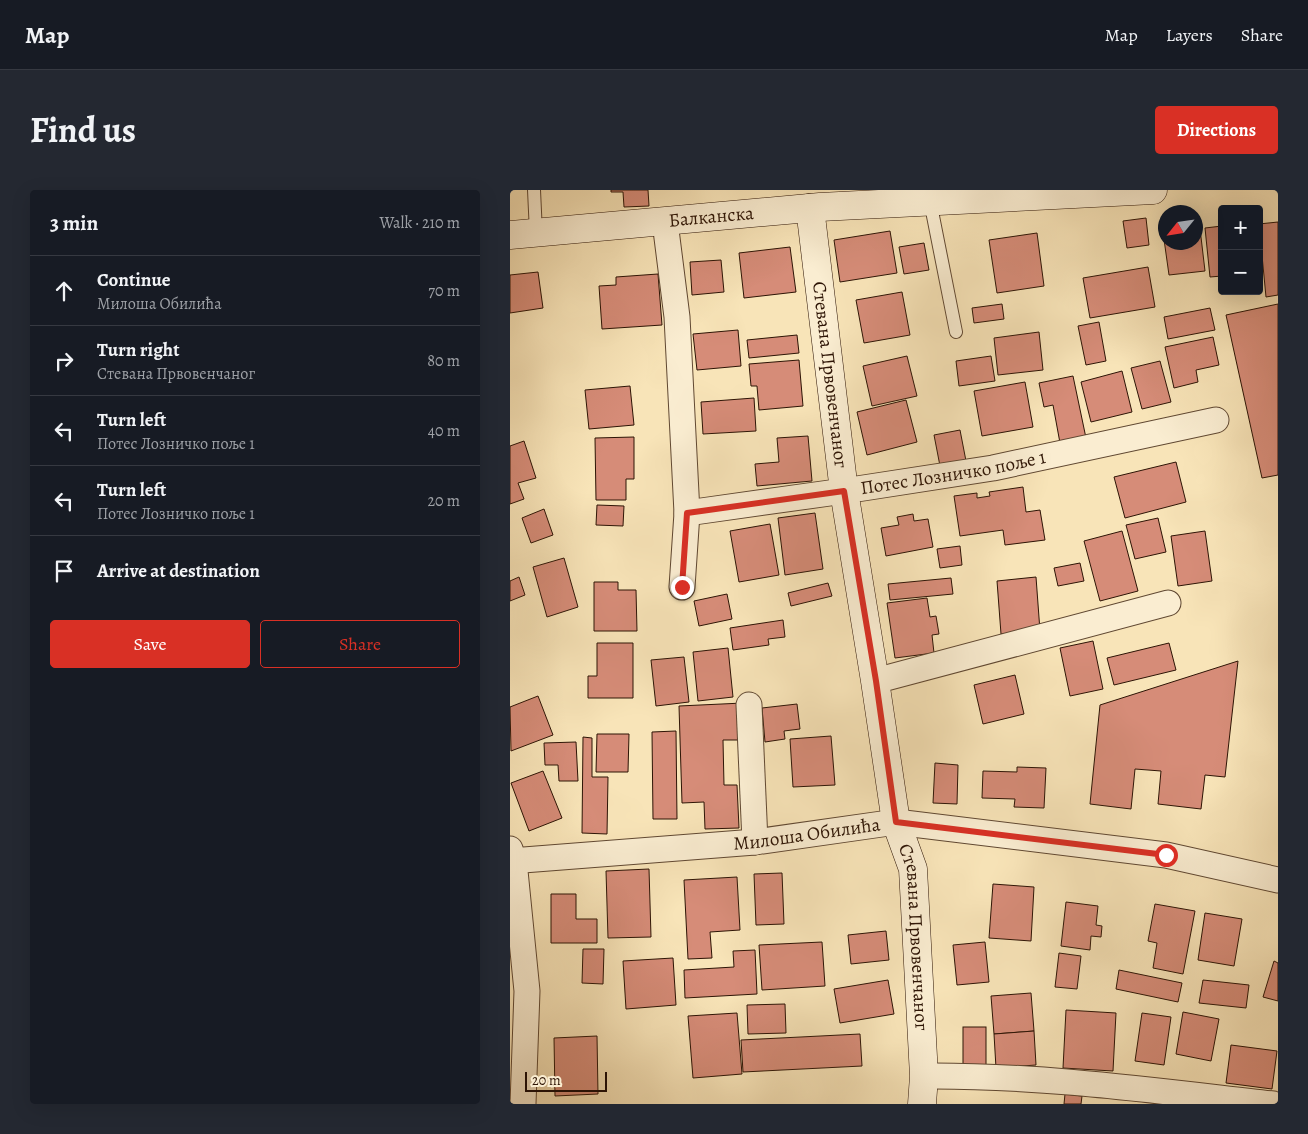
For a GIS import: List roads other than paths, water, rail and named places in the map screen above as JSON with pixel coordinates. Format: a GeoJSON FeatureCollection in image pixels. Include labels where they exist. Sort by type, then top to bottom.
{"type":"FeatureCollection","features":[{"type":"Feature","properties":{"kind":"street","name":"Балканска"},"geometry":{"type":"LineString","coordinates":[[523,234],[665,222],[815,202],[930,201],[1153,190]]}},
{"type":"Feature","properties":{"kind":"street","name":"Стевана Првовенчаног"},"geometry":{"type":"LineString","coordinates":[[815,202],[844,491],[876,681],[896,822],[913,869],[924,1076],[922,1104]]}},
{"type":"Feature","properties":{"kind":"street"},"geometry":{"type":"LineString","coordinates":[[665,222],[677,317],[687,513],[682,587]]}},
{"type":"Feature","properties":{"kind":"street","name":"Потес Лозничко поље 1"},"geometry":{"type":"LineString","coordinates":[[687,513],[993,468],[1216,420]]}},
{"type":"Feature","properties":{"kind":"street"},"geometry":{"type":"LineString","coordinates":[[876,681],[1168,603]]}},
{"type":"Feature","properties":{"kind":"street"},"geometry":{"type":"LineString","coordinates":[[749,705],[755,842]]}},
{"type":"Feature","properties":{"kind":"street","name":"Милоша Обилића"},"geometry":{"type":"LineString","coordinates":[[511,857],[755,842],[896,822],[1166,855],[1278,880]]}},
{"type":"Feature","properties":{"kind":"street"},"geometry":{"type":"LineString","coordinates":[[511,857],[527,991],[523,1104]]}},
{"type":"Feature","properties":{"kind":"street"},"geometry":{"type":"LineString","coordinates":[[924,1076],[1024,1079],[1142,1089],[1273,1104]]}},
{"type":"Feature","properties":{"kind":"lane"},"geometry":{"type":"LineString","coordinates":[[523,234],[534,190]]}},
{"type":"Feature","properties":{"kind":"lane"},"geometry":{"type":"LineString","coordinates":[[930,201],[956,332]]}}]}
